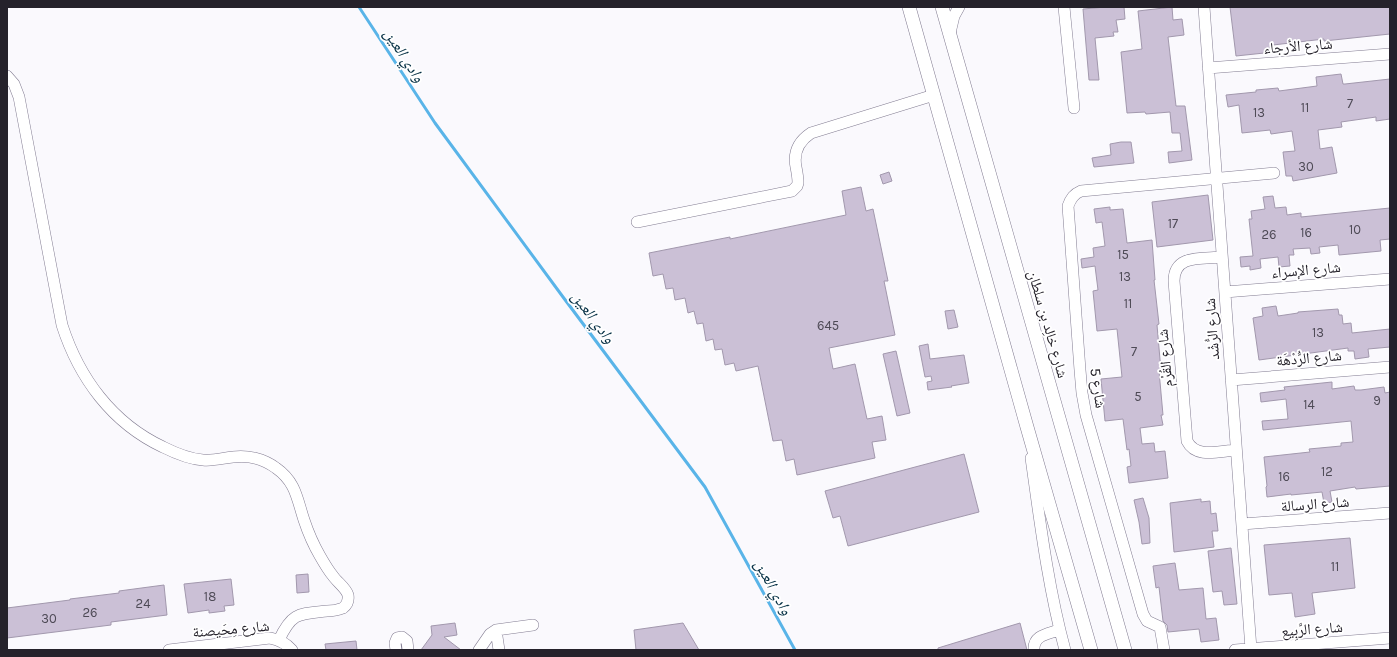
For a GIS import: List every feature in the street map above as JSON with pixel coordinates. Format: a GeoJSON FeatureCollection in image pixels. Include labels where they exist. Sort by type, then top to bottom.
{"type":"FeatureCollection","features":[{"type":"Feature","properties":{"kind":"main road"},"geometry":{"type":"LineString","coordinates":[[909,7],[1091,650]]}},
{"type":"Feature","properties":{"kind":"main road","name":"شارع خالِد بن سلطان"},"geometry":{"type":"LineString","coordinates":[[942,7],[1026,306],[1127,648]]}},
{"type":"Feature","properties":{"kind":"street"},"geometry":{"type":"LineString","coordinates":[[950,34],[954,16],[959,7]]}},
{"type":"Feature","properties":{"kind":"street"},"geometry":{"type":"LineString","coordinates":[[1064,7],[1074,108]]}},
{"type":"Feature","properties":{"kind":"street","name":"شارع الرُّشْد"},"geometry":{"type":"LineString","coordinates":[[1204,7],[1251,649]]}},
{"type":"Feature","properties":{"kind":"street","name":"شارع الأرجاء"},"geometry":{"type":"LineString","coordinates":[[1208,68],[1390,54]]}},
{"type":"Feature","properties":{"kind":"street"},"geometry":{"type":"LineString","coordinates":[[7,76],[14,84],[19,97],[62,325],[74,357],[88,382],[102,400],[126,424],[147,439],[169,450],[194,459],[203,460],[232,457],[251,458],[260,460],[277,468],[294,486],[309,534],[316,549],[328,570],[348,594],[348,601],[343,608],[302,614],[293,618],[287,624],[279,640]]}},
{"type":"Feature","properties":{"kind":"street"},"geometry":{"type":"LineString","coordinates":[[637,222],[792,191],[798,183],[795,159],[797,148],[810,133],[934,95]]}},
{"type":"Feature","properties":{"kind":"street","name":"شارع 5"},"geometry":{"type":"LineString","coordinates":[[1164,650],[1160,627],[1147,621],[1143,614],[1086,415],[1080,370],[1068,206],[1070,199],[1081,191],[1274,173]]}},
{"type":"Feature","properties":{"kind":"street","name":"شارع القُرْم"},"geometry":{"type":"LineString","coordinates":[[1222,257],[1188,260],[1182,262],[1176,268],[1174,281],[1187,441],[1194,450],[1199,452],[1236,450]]}},
{"type":"Feature","properties":{"kind":"street","name":"شارع الإسراء"},"geometry":{"type":"LineString","coordinates":[[1225,292],[1390,278]]}},
{"type":"Feature","properties":{"kind":"street","name":"شارع الرُّدْهَة"},"geometry":{"type":"LineString","coordinates":[[1231,380],[1390,367]]}},
{"type":"Feature","properties":{"kind":"street"},"geometry":{"type":"LineString","coordinates":[[1027,427],[1048,578],[1059,630],[1065,650]]}},
{"type":"Feature","properties":{"kind":"street","name":"شارع الرسالة"},"geometry":{"type":"LineString","coordinates":[[1242,524],[1390,513]]}},
{"type":"Feature","properties":{"kind":"street"},"geometry":{"type":"LineString","coordinates":[[480,650],[490,634],[496,630],[532,625]]}},
{"type":"Feature","properties":{"kind":"street"},"geometry":{"type":"LineString","coordinates":[[496,630],[499,650]]}},
{"type":"Feature","properties":{"kind":"street"},"geometry":{"type":"LineString","coordinates":[[1034,650],[1034,643],[1040,636],[1059,630]]}},
{"type":"Feature","properties":{"kind":"street"},"geometry":{"type":"LineString","coordinates":[[396,650],[396,640],[402,637],[407,641],[408,650]]}},
{"type":"Feature","properties":{"kind":"street","name":"شارع مِحَيصنة"},"geometry":{"type":"LineString","coordinates":[[169,650],[270,638],[279,640],[292,650]]}},
{"type":"Feature","properties":{"kind":"street","name":"شارع الرَّبِيع"},"geometry":{"type":"LineString","coordinates":[[1236,650],[1330,647],[1390,638]]}},
{"type":"Feature","properties":{"kind":"building"},"geometry":{"type":"Polygon","coordinates":[[[1124,7],[1125,19],[1116,20],[1118,32],[1113,32],[1114,36],[1095,38],[1099,80],[1089,80],[1083,9],[1124,7]]]}},
{"type":"Feature","properties":{"kind":"building"},"geometry":{"type":"Polygon","coordinates":[[[1172,7],[1173,20],[1182,19],[1184,35],[1168,37],[1176,106],[1185,106],[1192,160],[1169,163],[1168,152],[1182,151],[1180,133],[1172,133],[1170,112],[1146,114],[1145,112],[1127,113],[1121,52],[1142,49],[1138,11],[1172,7]]]}},
{"type":"Feature","properties":{"kind":"building"},"geometry":{"type":"Polygon","coordinates":[[[1230,7],[1390,7],[1390,34],[1273,45],[1274,52],[1236,56],[1230,7]]]}},
{"type":"Feature","properties":{"kind":"building"},"geometry":{"type":"Polygon","coordinates":[[[1341,74],[1343,84],[1390,79],[1390,119],[1376,121],[1376,117],[1341,122],[1342,127],[1318,130],[1320,149],[1332,147],[1337,173],[1293,181],[1292,176],[1286,176],[1283,152],[1295,151],[1292,131],[1271,134],[1270,130],[1242,133],[1239,105],[1228,107],[1226,95],[1256,92],[1256,90],[1278,88],[1279,91],[1317,86],[1316,77],[1341,74]]]}},
{"type":"Feature","properties":{"kind":"building"},"geometry":{"type":"Polygon","coordinates":[[[1131,142],[1134,163],[1094,167],[1092,158],[1111,155],[1110,144],[1131,142]]]}},
{"type":"Feature","properties":{"kind":"building"},"geometry":{"type":"Polygon","coordinates":[[[889,172],[892,181],[883,184],[880,175],[889,172]]]}},
{"type":"Feature","properties":{"kind":"building"},"geometry":{"type":"Polygon","coordinates":[[[861,187],[866,211],[873,209],[888,281],[884,281],[895,335],[829,348],[833,369],[855,364],[867,419],[882,416],[886,440],[872,442],[875,458],[797,475],[794,459],[786,461],[782,440],[773,441],[758,366],[736,371],[734,363],[725,365],[722,349],[715,350],[713,339],[706,341],[703,323],[697,324],[694,311],[688,313],[685,298],[675,300],[673,288],[666,289],[663,274],[653,276],[649,253],[730,237],[730,239],[846,215],[842,191],[861,187]]]}},
{"type":"Feature","properties":{"kind":"building"},"geometry":{"type":"Polygon","coordinates":[[[1208,195],[1213,240],[1157,247],[1152,202],[1208,195]]]}},
{"type":"Feature","properties":{"kind":"building"},"geometry":{"type":"Polygon","coordinates":[[[1273,196],[1275,208],[1286,207],[1287,215],[1301,213],[1301,217],[1390,208],[1390,239],[1380,240],[1381,251],[1339,255],[1338,245],[1319,247],[1320,253],[1311,254],[1310,248],[1293,249],[1294,255],[1289,255],[1290,266],[1279,267],[1278,257],[1260,259],[1261,268],[1250,270],[1250,266],[1241,267],[1240,257],[1253,256],[1249,219],[1252,219],[1251,211],[1265,209],[1263,197],[1273,196]]]}},
{"type":"Feature","properties":{"kind":"building"},"geometry":{"type":"Polygon","coordinates":[[[1110,207],[1110,210],[1123,209],[1127,243],[1152,240],[1154,280],[1159,324],[1157,325],[1163,415],[1161,415],[1163,425],[1140,428],[1142,444],[1154,443],[1155,452],[1165,451],[1168,478],[1129,483],[1127,467],[1131,466],[1129,449],[1127,450],[1123,419],[1105,421],[1101,379],[1122,377],[1117,329],[1097,331],[1093,291],[1098,290],[1095,266],[1082,268],[1081,259],[1094,257],[1093,248],[1105,246],[1102,222],[1096,223],[1094,209],[1110,207]]]}},
{"type":"Feature","properties":{"kind":"building"},"geometry":{"type":"Polygon","coordinates":[[[1276,306],[1278,316],[1298,312],[1338,309],[1339,315],[1342,315],[1343,324],[1351,323],[1352,333],[1390,329],[1390,347],[1368,349],[1369,357],[1355,359],[1354,351],[1348,351],[1348,348],[1259,360],[1253,318],[1263,316],[1262,308],[1276,306]]]}},
{"type":"Feature","properties":{"kind":"building"},"geometry":{"type":"Polygon","coordinates":[[[954,310],[958,327],[948,329],[945,311],[954,310]]]}},
{"type":"Feature","properties":{"kind":"building"},"geometry":{"type":"Polygon","coordinates":[[[928,344],[930,359],[964,355],[969,383],[928,390],[927,382],[932,381],[931,376],[925,377],[919,346],[928,344]]]}},
{"type":"Feature","properties":{"kind":"building"},"geometry":{"type":"Polygon","coordinates":[[[896,351],[910,413],[897,416],[883,354],[896,351]]]}},
{"type":"Feature","properties":{"kind":"building"},"geometry":{"type":"Polygon","coordinates":[[[1332,382],[1332,389],[1354,386],[1355,390],[1384,387],[1385,393],[1390,392],[1390,486],[1356,489],[1355,487],[1330,491],[1332,502],[1324,503],[1322,492],[1267,497],[1264,457],[1310,452],[1309,449],[1341,446],[1341,443],[1353,442],[1351,421],[1263,430],[1262,421],[1288,419],[1286,399],[1261,402],[1260,393],[1285,390],[1284,387],[1332,382]]]}},
{"type":"Feature","properties":{"kind":"building"},"geometry":{"type":"Polygon","coordinates":[[[964,454],[979,512],[848,546],[840,516],[833,518],[825,491],[964,454]]]}},
{"type":"Feature","properties":{"kind":"building"},"geometry":{"type":"Polygon","coordinates":[[[1143,498],[1149,518],[1150,543],[1142,544],[1134,500],[1143,498]]]}},
{"type":"Feature","properties":{"kind":"building"},"geometry":{"type":"Polygon","coordinates":[[[1201,499],[1201,502],[1210,501],[1211,514],[1216,513],[1218,531],[1212,531],[1214,547],[1174,552],[1170,503],[1201,499]]]}},
{"type":"Feature","properties":{"kind":"building"},"geometry":{"type":"Polygon","coordinates":[[[1350,538],[1355,588],[1312,593],[1315,614],[1295,617],[1292,593],[1269,595],[1264,545],[1350,538]]]}},
{"type":"Feature","properties":{"kind":"building"},"geometry":{"type":"Polygon","coordinates":[[[1231,548],[1237,604],[1224,605],[1222,591],[1213,592],[1208,551],[1231,548]]]}},
{"type":"Feature","properties":{"kind":"building"},"geometry":{"type":"Polygon","coordinates":[[[1175,563],[1179,590],[1203,588],[1206,619],[1216,618],[1219,640],[1201,642],[1199,629],[1168,632],[1167,625],[1163,621],[1159,587],[1156,588],[1153,566],[1175,563]]]}},
{"type":"Feature","properties":{"kind":"building"},"geometry":{"type":"Polygon","coordinates":[[[308,574],[309,592],[297,593],[296,575],[308,574]]]}},
{"type":"Feature","properties":{"kind":"building"},"geometry":{"type":"Polygon","coordinates":[[[231,579],[234,605],[224,606],[225,611],[209,613],[209,610],[188,613],[184,584],[231,579]]]}},
{"type":"Feature","properties":{"kind":"building"},"geometry":{"type":"Polygon","coordinates":[[[164,585],[167,615],[111,622],[111,625],[7,638],[7,608],[119,593],[119,591],[164,585]]]}},
{"type":"Feature","properties":{"kind":"building"},"geometry":{"type":"Polygon","coordinates":[[[455,623],[457,635],[444,637],[461,650],[421,650],[432,635],[431,626],[455,623]]]}},
{"type":"Feature","properties":{"kind":"building"},"geometry":{"type":"Polygon","coordinates":[[[683,623],[699,650],[636,650],[634,630],[683,623]]]}},
{"type":"Feature","properties":{"kind":"building"},"geometry":{"type":"Polygon","coordinates":[[[1020,623],[1027,650],[938,650],[938,648],[1020,623]]]}},
{"type":"Feature","properties":{"kind":"building"},"geometry":{"type":"Polygon","coordinates":[[[356,641],[357,650],[326,650],[325,644],[356,641]]]}},
{"type":"Feature","properties":{"kind":"waterway","name":"وادي العين"},"geometry":{"type":"LineString","coordinates":[[359,7],[435,123],[705,487],[795,650]]}}]}
